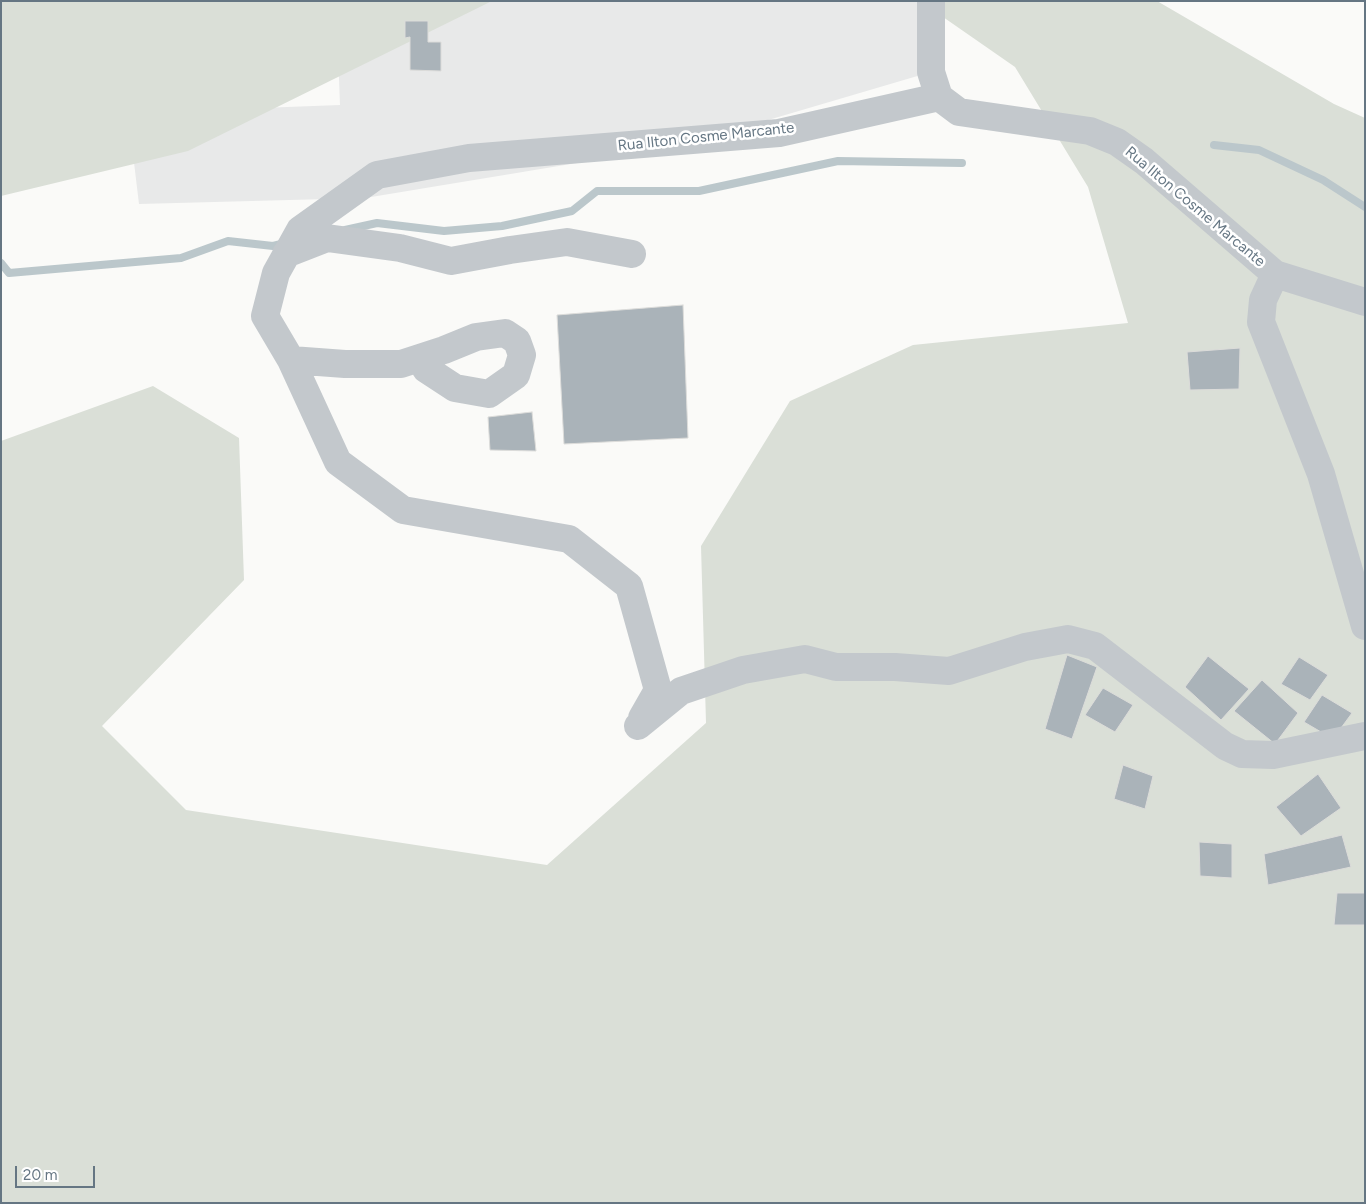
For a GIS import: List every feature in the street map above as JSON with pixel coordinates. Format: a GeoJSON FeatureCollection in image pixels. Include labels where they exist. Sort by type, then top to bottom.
{"type":"FeatureCollection","features":[{"type":"Feature","properties":{"kind":"street"},"geometry":{"type":"LineString","coordinates":[[931,1],[931,72],[939,97]]}},
{"type":"Feature","properties":{"kind":"street","name":"Rua Ilton Cosme Marcante"},"geometry":{"type":"LineString","coordinates":[[1365,626],[1320,474],[1261,322],[1263,300],[1275,274],[1144,161],[1117,142],[1090,131],[959,112],[939,97],[778,133],[469,158],[377,175],[300,230],[276,272],[265,316],[291,360],[338,462],[403,510],[569,539],[629,586],[658,690],[638,726],[681,691],[742,670],[806,659],[836,667],[949,671],[1025,647],[1068,639],[1096,646],[1225,746],[1242,754],[1273,755],[1365,736]]}},
{"type":"Feature","properties":{"kind":"street"},"geometry":{"type":"LineString","coordinates":[[286,254],[327,238],[400,248],[452,261],[567,242],[632,254]]}},
{"type":"Feature","properties":{"kind":"street"},"geometry":{"type":"LineString","coordinates":[[1275,274],[1365,302]]}},
{"type":"Feature","properties":{"kind":"street"},"geometry":{"type":"LineString","coordinates":[[291,360],[345,364],[401,364],[420,358]]}},
{"type":"Feature","properties":{"kind":"shaded area"},"geometry":{"type":"Polygon","coordinates":[[[1,1],[492,1],[188,151],[1,196],[1,1]]]}},
{"type":"Feature","properties":{"kind":"shaded area"},"geometry":{"type":"Polygon","coordinates":[[[336,1],[931,1],[931,72],[680,146],[365,198],[139,204],[128,113],[340,105],[336,1]]]}},
{"type":"Feature","properties":{"kind":"shaded area"},"geometry":{"type":"Polygon","coordinates":[[[920,1],[1157,1],[1334,104],[1365,118],[1365,1203],[1,1203],[1,441],[153,386],[239,438],[244,580],[102,726],[186,810],[547,865],[706,723],[701,546],[790,401],[913,345],[1128,323],[1088,187],[1015,67],[920,1]]]}},
{"type":"Feature","properties":{"kind":"building"},"geometry":{"type":"Polygon","coordinates":[[[405,21],[428,21],[428,42],[441,42],[441,71],[410,70],[410,37],[405,38],[405,21]]]}},
{"type":"Feature","properties":{"kind":"building"},"geometry":{"type":"Polygon","coordinates":[[[683,305],[688,438],[564,444],[557,315],[683,305]]]}},
{"type":"Feature","properties":{"kind":"building"},"geometry":{"type":"Polygon","coordinates":[[[1240,348],[1239,389],[1190,390],[1187,352],[1240,348]]]}},
{"type":"Feature","properties":{"kind":"building"},"geometry":{"type":"Polygon","coordinates":[[[532,412],[536,451],[490,450],[488,417],[532,412]]]}},
{"type":"Feature","properties":{"kind":"building"},"geometry":{"type":"Polygon","coordinates":[[[1067,655],[1097,667],[1072,739],[1045,729],[1067,655]]]}},
{"type":"Feature","properties":{"kind":"building"},"geometry":{"type":"Polygon","coordinates":[[[1208,656],[1249,689],[1221,720],[1185,687],[1208,656]]]}},
{"type":"Feature","properties":{"kind":"building"},"geometry":{"type":"Polygon","coordinates":[[[1299,657],[1328,675],[1310,700],[1281,684],[1299,657]]]}},
{"type":"Feature","properties":{"kind":"building"},"geometry":{"type":"Polygon","coordinates":[[[1262,680],[1298,713],[1275,744],[1234,711],[1262,680]]]}},
{"type":"Feature","properties":{"kind":"building"},"geometry":{"type":"Polygon","coordinates":[[[1103,688],[1133,705],[1115,732],[1085,715],[1103,688]]]}},
{"type":"Feature","properties":{"kind":"building"},"geometry":{"type":"Polygon","coordinates":[[[1322,695],[1352,713],[1333,739],[1304,722],[1322,695]]]}},
{"type":"Feature","properties":{"kind":"building"},"geometry":{"type":"Polygon","coordinates":[[[1123,765],[1153,776],[1145,809],[1114,799],[1123,765]]]}},
{"type":"Feature","properties":{"kind":"building"},"geometry":{"type":"Polygon","coordinates":[[[1318,774],[1341,808],[1301,836],[1276,807],[1318,774]]]}},
{"type":"Feature","properties":{"kind":"building"},"geometry":{"type":"Polygon","coordinates":[[[1342,835],[1351,867],[1268,885],[1264,854],[1342,835]]]}},
{"type":"Feature","properties":{"kind":"building"},"geometry":{"type":"Polygon","coordinates":[[[1199,842],[1232,844],[1232,878],[1200,876],[1199,842]]]}},
{"type":"Feature","properties":{"kind":"building"},"geometry":{"type":"Polygon","coordinates":[[[1337,893],[1365,893],[1365,925],[1334,925],[1337,893]]]}},
{"type":"Feature","properties":{"kind":"waterway"},"geometry":{"type":"LineString","coordinates":[[1214,145],[1259,150],[1323,180],[1365,207]]}},
{"type":"Feature","properties":{"kind":"waterway"},"geometry":{"type":"LineString","coordinates":[[345,230],[377,223],[444,231],[502,226],[572,211],[597,191],[699,191],[838,161],[962,163]]}},
{"type":"Feature","properties":{"kind":"waterway"},"geometry":{"type":"LineString","coordinates":[[1,263],[9,273],[181,258],[228,241],[273,246],[285,243]]}}]}
